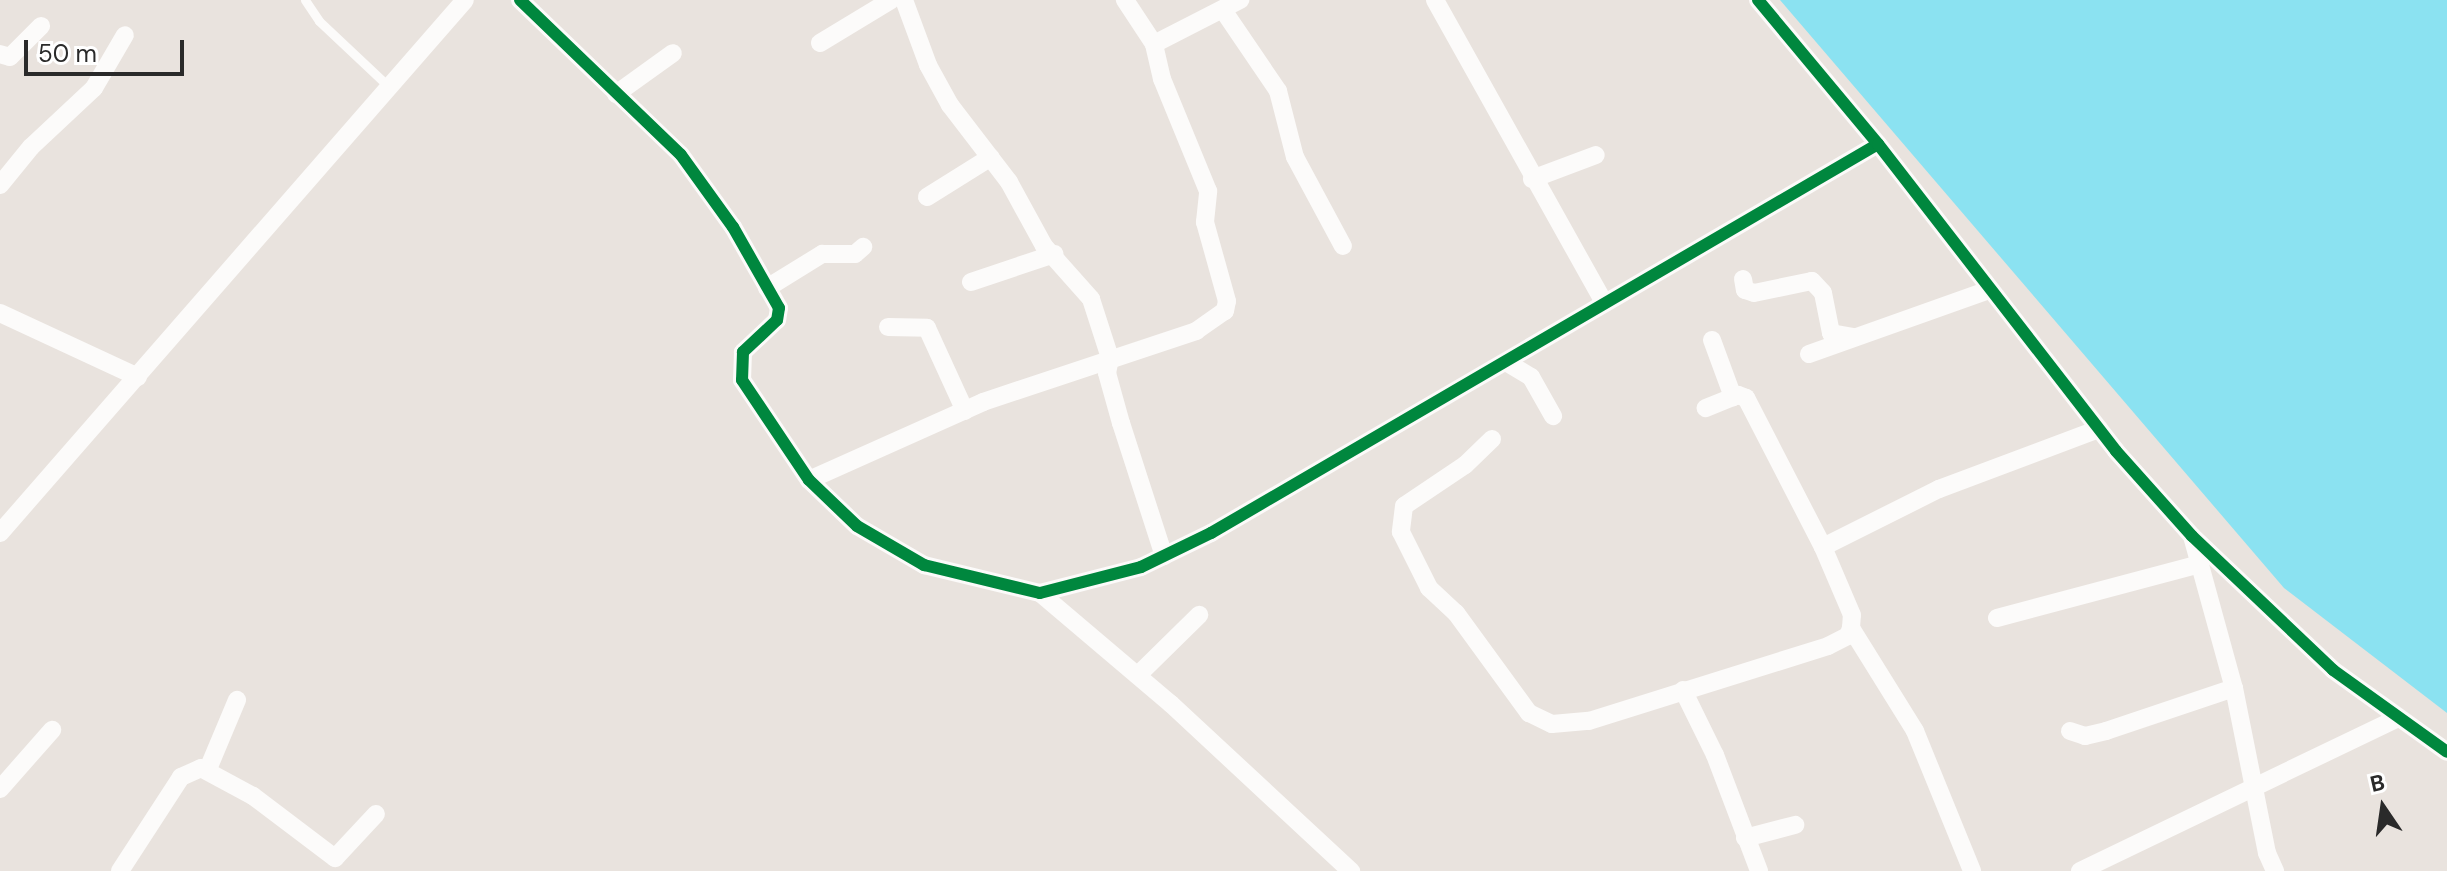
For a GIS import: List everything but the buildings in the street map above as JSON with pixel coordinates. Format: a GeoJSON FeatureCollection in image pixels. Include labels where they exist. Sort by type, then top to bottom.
{"type":"FeatureCollection","features":[{"type":"Feature","properties":{"kind":"street"},"geometry":{"type":"LineString","coordinates":[[0,533],[465,0]]}},
{"type":"Feature","properties":{"kind":"street"},"geometry":{"type":"LineString","coordinates":[[520,0],[705,186],[767,288],[779,314],[743,352],[742,380],[809,480],[857,526],[905,555],[968,579],[1040,593],[1096,582],[1164,556],[1506,362],[1878,144]]}},
{"type":"Feature","properties":{"kind":"street"},"geometry":{"type":"LineString","coordinates":[[820,43],[891,0]]}},
{"type":"Feature","properties":{"kind":"street"},"geometry":{"type":"LineString","coordinates":[[904,0],[935,79],[991,157],[1040,241],[1091,299],[1110,358],[1110,385],[1164,556]]}},
{"type":"Feature","properties":{"kind":"street"},"geometry":{"type":"LineString","coordinates":[[809,480],[965,411],[1110,358],[1196,331],[1216,320],[1226,306],[1205,222],[1209,196],[1162,79],[1154,44],[1125,0]]}},
{"type":"Feature","properties":{"kind":"street"},"geometry":{"type":"LineString","coordinates":[[1154,44],[1240,0]]}},
{"type":"Feature","properties":{"kind":"street"},"geometry":{"type":"LineString","coordinates":[[1435,0],[1532,179],[1604,303]]}},
{"type":"Feature","properties":{"kind":"street"},"geometry":{"type":"LineString","coordinates":[[1758,0],[1878,144],[2099,429],[2192,536],[2333,670],[2396,719],[2447,752]]}},
{"type":"Feature","properties":{"kind":"street"},"geometry":{"type":"LineString","coordinates":[[1223,10],[1278,91],[1295,157],[1343,246]]}},
{"type":"Feature","properties":{"kind":"street"},"geometry":{"type":"LineString","coordinates":[[0,54],[10,57],[41,26]]}},
{"type":"Feature","properties":{"kind":"street"},"geometry":{"type":"LineString","coordinates":[[0,185],[31,147],[103,77],[125,35]]}},
{"type":"Feature","properties":{"kind":"street"},"geometry":{"type":"LineString","coordinates":[[616,94],[647,77],[673,53]]}},
{"type":"Feature","properties":{"kind":"street"},"geometry":{"type":"LineString","coordinates":[[1532,179],[1596,155]]}},
{"type":"Feature","properties":{"kind":"street"},"geometry":{"type":"LineString","coordinates":[[927,197],[991,157]]}},
{"type":"Feature","properties":{"kind":"street"},"geometry":{"type":"LineString","coordinates":[[767,288],[822,254],[855,254],[863,247]]}},
{"type":"Feature","properties":{"kind":"street"},"geometry":{"type":"LineString","coordinates":[[971,282],[1054,254]]}},
{"type":"Feature","properties":{"kind":"street"},"geometry":{"type":"LineString","coordinates":[[1743,279],[1745,290],[1754,293],[1812,281],[1823,293],[1831,333],[1857,337]]}},
{"type":"Feature","properties":{"kind":"street"},"geometry":{"type":"LineString","coordinates":[[1809,354],[1989,290]]}},
{"type":"Feature","properties":{"kind":"street"},"geometry":{"type":"LineString","coordinates":[[0,313],[138,377]]}},
{"type":"Feature","properties":{"kind":"street"},"geometry":{"type":"LineString","coordinates":[[888,327],[927,328],[965,411]]}},
{"type":"Feature","properties":{"kind":"street"},"geometry":{"type":"LineString","coordinates":[[1712,340],[1733,397]]}},
{"type":"Feature","properties":{"kind":"street"},"geometry":{"type":"LineString","coordinates":[[1506,362],[1531,377],[1553,416]]}},
{"type":"Feature","properties":{"kind":"street"},"geometry":{"type":"LineString","coordinates":[[1492,439],[1465,465],[1404,506],[1401,532],[1429,588],[1456,613],[1529,713],[1552,724],[1589,721],[1828,646],[1848,636],[1851,628],[1852,615],[1823,547],[1746,398],[1733,397],[1706,408]]}},
{"type":"Feature","properties":{"kind":"street"},"geometry":{"type":"LineString","coordinates":[[1823,547],[1939,489],[2099,429]]}},
{"type":"Feature","properties":{"kind":"street"},"geometry":{"type":"LineString","coordinates":[[2192,536],[2234,688],[2275,871]]}},
{"type":"Feature","properties":{"kind":"street"},"geometry":{"type":"LineString","coordinates":[[1997,618],[2200,564]]}},
{"type":"Feature","properties":{"kind":"street"},"geometry":{"type":"LineString","coordinates":[[1040,593],[1138,675],[1351,871]]}},
{"type":"Feature","properties":{"kind":"street"},"geometry":{"type":"LineString","coordinates":[[1138,675],[1199,615]]}},
{"type":"Feature","properties":{"kind":"street"},"geometry":{"type":"LineString","coordinates":[[1851,628],[1915,731],[1972,871]]}},
{"type":"Feature","properties":{"kind":"street"},"geometry":{"type":"LineString","coordinates":[[2070,731],[2085,736],[2106,731],[2234,688]]}},
{"type":"Feature","properties":{"kind":"street"},"geometry":{"type":"LineString","coordinates":[[1683,690],[1759,871]]}},
{"type":"Feature","properties":{"kind":"street"},"geometry":{"type":"LineString","coordinates":[[208,769],[237,700]]}},
{"type":"Feature","properties":{"kind":"street"},"geometry":{"type":"LineString","coordinates":[[2080,871],[2396,719]]}},
{"type":"Feature","properties":{"kind":"street"},"geometry":{"type":"LineString","coordinates":[[0,789],[52,730]]}},
{"type":"Feature","properties":{"kind":"street"},"geometry":{"type":"LineString","coordinates":[[120,871],[183,775],[208,769],[335,858],[376,814]]}},
{"type":"Feature","properties":{"kind":"street"},"geometry":{"type":"LineString","coordinates":[[1745,838],[1795,825]]}},
{"type":"Feature","properties":{"kind":"lane"},"geometry":{"type":"LineString","coordinates":[[305,0],[319,21],[389,87]]}},
{"type":"Feature","properties":{"kind":"water"},"geometry":{"type":"Polygon","coordinates":[[[1780,0],[2447,0],[2447,713],[2284,588],[1780,0]]]}},
{"type":"Feature","properties":{"kind":"cycle path"},"geometry":{"type":"LineString","coordinates":[[520,0],[681,155],[733,227],[779,308],[777,320],[743,352],[742,380],[809,480],[857,526],[924,565],[1040,593],[1141,567],[1211,533],[1878,144]]}},
{"type":"Feature","properties":{"kind":"cycle path"},"geometry":{"type":"LineString","coordinates":[[1758,0],[1878,144],[2116,451],[2192,536],[2333,670],[2447,752]]}}]}
